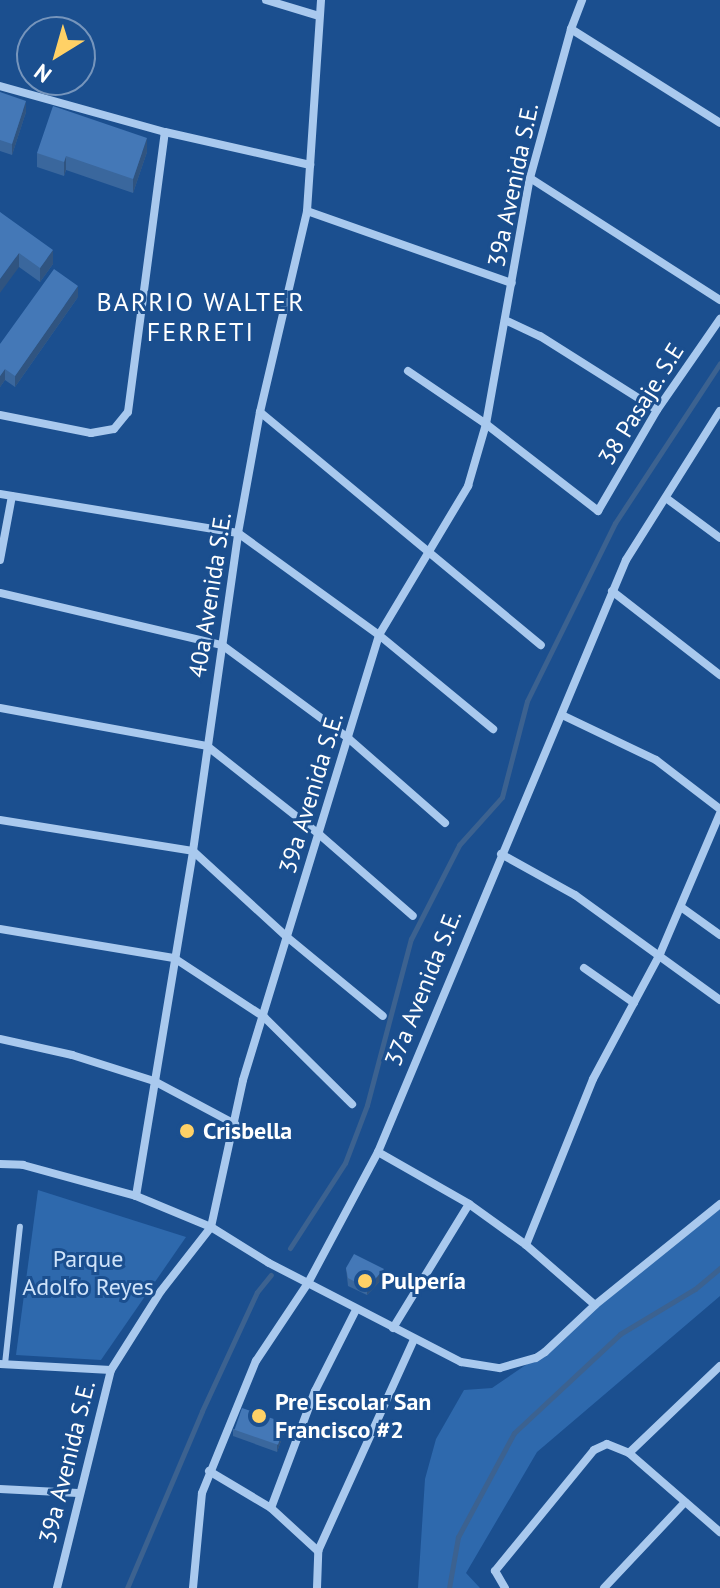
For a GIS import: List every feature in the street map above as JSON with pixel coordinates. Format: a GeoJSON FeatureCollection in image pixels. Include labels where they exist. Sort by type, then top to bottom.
{"type":"FeatureCollection","features":[{"type":"Feature","properties":{"kind":"street"},"geometry":{"type":"LineString","coordinates":[[266,0],[319,16]]}},
{"type":"Feature","properties":{"kind":"street","name":"40a Avenida S.E."},"geometry":{"type":"LineString","coordinates":[[136,1196],[193,851],[238,533],[260,412],[307,211],[321,0]]}},
{"type":"Feature","properties":{"kind":"street","name":"39a Avenida S.E."},"geometry":{"type":"LineString","coordinates":[[57,1588],[78,1493],[111,1370],[161,1291],[211,1227],[243,1080],[379,635],[425,551],[468,486],[486,424],[530,178],[571,29],[582,0]]}},
{"type":"Feature","properties":{"kind":"street"},"geometry":{"type":"LineString","coordinates":[[571,29],[720,123]]}},
{"type":"Feature","properties":{"kind":"street"},"geometry":{"type":"LineString","coordinates":[[0,86],[165,132],[310,165]]}},
{"type":"Feature","properties":{"kind":"street"},"geometry":{"type":"LineString","coordinates":[[0,415],[91,433],[114,429],[128,412],[165,132]]}},
{"type":"Feature","properties":{"kind":"street"},"geometry":{"type":"LineString","coordinates":[[530,178],[720,300]]}},
{"type":"Feature","properties":{"kind":"street"},"geometry":{"type":"LineString","coordinates":[[307,211],[512,283]]}},
{"type":"Feature","properties":{"kind":"street","name":"38 Pasaje. S.E"},"geometry":{"type":"LineString","coordinates":[[486,424],[598,511],[657,410],[720,319]]}},
{"type":"Feature","properties":{"kind":"street"},"geometry":{"type":"LineString","coordinates":[[505,320],[540,336],[657,410]]}},
{"type":"Feature","properties":{"kind":"street"},"geometry":{"type":"LineString","coordinates":[[408,371],[486,424]]}},
{"type":"Feature","properties":{"kind":"street","name":"37a Avenida S.E."},"geometry":{"type":"LineString","coordinates":[[193,1588],[202,1493],[256,1361],[308,1283],[378,1152],[626,560],[720,411]]}},
{"type":"Feature","properties":{"kind":"street"},"geometry":{"type":"LineString","coordinates":[[260,412],[541,645]]}},
{"type":"Feature","properties":{"kind":"street"},"geometry":{"type":"LineString","coordinates":[[0,494],[238,533],[379,635],[493,729]]}},
{"type":"Feature","properties":{"kind":"street"},"geometry":{"type":"LineString","coordinates":[[0,560],[12,496]]}},
{"type":"Feature","properties":{"kind":"street"},"geometry":{"type":"LineString","coordinates":[[666,498],[720,538]]}},
{"type":"Feature","properties":{"kind":"street"},"geometry":{"type":"LineString","coordinates":[[612,591],[720,675]]}},
{"type":"Feature","properties":{"kind":"street"},"geometry":{"type":"LineString","coordinates":[[0,593],[222,645],[348,738],[445,823]]}},
{"type":"Feature","properties":{"kind":"street"},"geometry":{"type":"LineString","coordinates":[[0,708],[207,746],[320,835],[413,916]]}},
{"type":"Feature","properties":{"kind":"street"},"geometry":{"type":"LineString","coordinates":[[526,1245],[593,1079],[660,954],[720,811],[656,760],[562,715]]}},
{"type":"Feature","properties":{"kind":"street"},"geometry":{"type":"LineString","coordinates":[[0,820],[193,851],[287,937],[383,1016]]}},
{"type":"Feature","properties":{"kind":"street"},"geometry":{"type":"LineString","coordinates":[[501,854],[575,895],[720,1000]]}},
{"type":"Feature","properties":{"kind":"street"},"geometry":{"type":"LineString","coordinates":[[681,907],[720,935]]}},
{"type":"Feature","properties":{"kind":"street"},"geometry":{"type":"LineString","coordinates":[[0,929],[174,958],[264,1017],[352,1104]]}},
{"type":"Feature","properties":{"kind":"street"},"geometry":{"type":"LineString","coordinates":[[584,968],[634,1003]]}},
{"type":"Feature","properties":{"kind":"street"},"geometry":{"type":"LineString","coordinates":[[0,1039],[72,1055],[154,1081],[235,1124]]}},
{"type":"Feature","properties":{"kind":"street"},"geometry":{"type":"LineString","coordinates":[[378,1152],[469,1204],[526,1245],[595,1305]]}},
{"type":"Feature","properties":{"kind":"street"},"geometry":{"type":"LineString","coordinates":[[0,1164],[23,1165],[136,1196],[211,1227],[269,1263],[356,1310],[461,1362],[500,1368],[536,1358],[595,1305],[720,1204]]}},
{"type":"Feature","properties":{"kind":"street"},"geometry":{"type":"LineString","coordinates":[[393,1328],[469,1204]]}},
{"type":"Feature","properties":{"kind":"street"},"geometry":{"type":"LineString","coordinates":[[271,1508],[315,1391],[356,1310]]}},
{"type":"Feature","properties":{"kind":"street"},"geometry":{"type":"LineString","coordinates":[[317,1588],[318,1551],[414,1339]]}},
{"type":"Feature","properties":{"kind":"street"},"geometry":{"type":"LineString","coordinates":[[2,1364],[111,1370]]}},
{"type":"Feature","properties":{"kind":"street"},"geometry":{"type":"LineString","coordinates":[[629,1453],[720,1366]]}},
{"type":"Feature","properties":{"kind":"street"},"geometry":{"type":"LineString","coordinates":[[505,1588],[495,1571],[594,1450],[607,1444],[629,1453],[720,1532]]}},
{"type":"Feature","properties":{"kind":"street"},"geometry":{"type":"LineString","coordinates":[[209,1471],[271,1508],[318,1551]]}},
{"type":"Feature","properties":{"kind":"street"},"geometry":{"type":"LineString","coordinates":[[0,1489],[78,1493]]}},
{"type":"Feature","properties":{"kind":"street"},"geometry":{"type":"LineString","coordinates":[[604,1588],[685,1502]]}},
{"type":"Feature","properties":{"kind":"lane"},"geometry":{"type":"LineString","coordinates":[[2,1364],[20,1227]]}},
{"type":"Feature","properties":{"kind":"green space","name":"Parque Adolfo Reyes"},"geometry":{"type":"Polygon","coordinates":[[[38,1190],[186,1237],[101,1360],[16,1355],[38,1190]]]}},
{"type":"Feature","properties":{"kind":"green space"},"geometry":{"type":"Polygon","coordinates":[[[720,1204],[720,1296],[537,1452],[466,1573],[480,1588],[418,1588],[425,1479],[436,1439],[464,1390],[492,1388],[536,1358],[720,1204]]]}},
{"type":"Feature","properties":{"kind":"building"},"geometry":{"type":"Polygon","coordinates":[[[0,92],[26,101],[12,144],[0,140],[0,92]]]}},
{"type":"Feature","properties":{"kind":"building"},"geometry":{"type":"Polygon","coordinates":[[[53,106],[147,138],[133,179],[66,156],[64,162],[37,153],[53,106]]]}},
{"type":"Feature","properties":{"kind":"building"},"geometry":{"type":"Polygon","coordinates":[[[0,212],[53,250],[40,268],[19,253],[0,279],[0,212]]]}},
{"type":"Feature","properties":{"kind":"building"},"geometry":{"type":"Polygon","coordinates":[[[54,269],[78,286],[15,376],[5,369],[0,376],[0,344],[54,269]]]}},
{"type":"Feature","properties":{"kind":"building","name":"Pulpería"},"geometry":{"type":"Polygon","coordinates":[[[354,1254],[384,1269],[367,1288],[348,1278],[346,1268],[354,1254]]]}},
{"type":"Feature","properties":{"kind":"building"},"geometry":{"type":"Polygon","coordinates":[[[242,1408],[285,1423],[278,1445],[235,1430],[242,1408]]]}},
{"type":"Feature","properties":{"kind":"waterway"},"geometry":{"type":"LineString","coordinates":[[290,1248],[345,1163],[367,1105],[411,939],[459,845],[502,797],[527,701],[615,523],[720,363]]}},
{"type":"Feature","properties":{"kind":"waterway"},"geometry":{"type":"LineString","coordinates":[[449,1588],[458,1537],[514,1433],[620,1334],[695,1289],[720,1268]]}},
{"type":"Feature","properties":{"kind":"waterway"},"geometry":{"type":"LineString","coordinates":[[127,1588],[202,1411],[257,1292],[271,1275]]}},
{"type":"Feature","properties":{"kind":"place","name":"Crisbella"},"geometry":{"type":"Point","coordinates":[187,1131]}},
{"type":"Feature","properties":{"kind":"place","name":"Pulpería"},"geometry":{"type":"Point","coordinates":[365,1281]}},
{"type":"Feature","properties":{"kind":"place","name":"Pre Escolar San Francisco #2"},"geometry":{"type":"Point","coordinates":[259,1416]}},
{"type":"Feature","properties":{"kind":"district","name":"BARRIO WALTER FERRETI"},"geometry":{"type":"Point","coordinates":[201,317]}}]}
